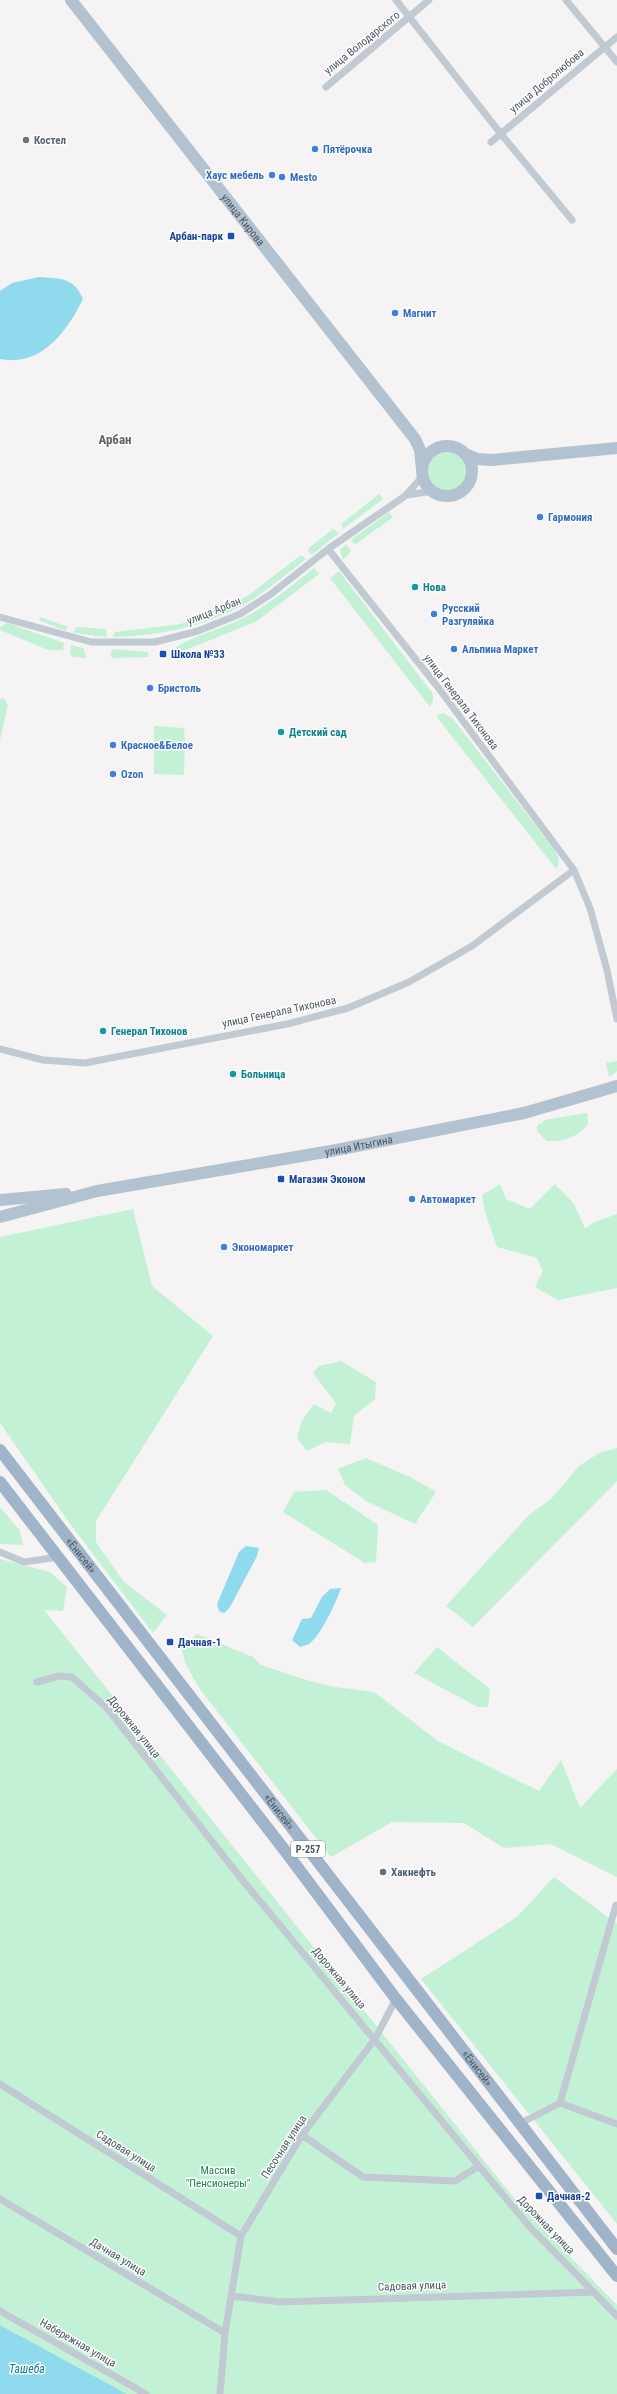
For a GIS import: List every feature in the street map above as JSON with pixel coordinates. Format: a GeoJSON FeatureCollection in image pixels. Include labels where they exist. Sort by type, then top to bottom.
{"type":"FeatureCollection","features":[{"type":"Feature","properties":{"kind":"highway","name":"«Енисей»"},"geometry":{"type":"LineString","coordinates":[[0,1450],[617,2249]]}},
{"type":"Feature","properties":{"kind":"highway","name":"«Енисей»"},"geometry":{"type":"LineString","coordinates":[[0,1482],[59,1557],[396,1999],[617,2276]]}},
{"type":"Feature","properties":{"kind":"main road","name":"улица Кирова"},"geometry":{"type":"LineString","coordinates":[[71,0],[414,439]]}},
{"type":"Feature","properties":{"kind":"main road"},"geometry":{"type":"LineString","coordinates":[[414,439],[424,445],[437,448],[452,447],[478,459],[491,460],[617,448]]}},
{"type":"Feature","properties":{"kind":"main road"},"geometry":{"type":"LineString","coordinates":[[414,439],[420,450],[422,472],[433,491],[444,495],[454,494],[467,486],[471,476],[470,462],[465,454]]}},
{"type":"Feature","properties":{"kind":"main road"},"geometry":{"type":"LineString","coordinates":[[422,472],[425,458],[437,448]]}},
{"type":"Feature","properties":{"kind":"main road"},"geometry":{"type":"LineString","coordinates":[[471,476],[491,460]]}},
{"type":"Feature","properties":{"kind":"main road","name":"улица Итыгина"},"geometry":{"type":"LineString","coordinates":[[0,1200],[97,1191],[262,1163],[524,1113],[617,1086]]}},
{"type":"Feature","properties":{"kind":"main road","name":"улица Итыгина"},"geometry":{"type":"LineString","coordinates":[[0,1217],[97,1191]]}},
{"type":"Feature","properties":{"kind":"street"},"geometry":{"type":"LineString","coordinates":[[396,0],[501,134],[572,220]]}},
{"type":"Feature","properties":{"kind":"street","name":"улица Володарского"},"geometry":{"type":"LineString","coordinates":[[326,87],[411,18],[429,0]]}},
{"type":"Feature","properties":{"kind":"street"},"geometry":{"type":"LineString","coordinates":[[566,0],[617,62]]}},
{"type":"Feature","properties":{"kind":"street","name":"улица Добролюбова"},"geometry":{"type":"LineString","coordinates":[[491,142],[617,37]]}},
{"type":"Feature","properties":{"kind":"street"},"geometry":{"type":"LineString","coordinates":[[405,496],[422,472]]}},
{"type":"Feature","properties":{"kind":"street"},"geometry":{"type":"LineString","coordinates":[[405,496],[433,491]]}},
{"type":"Feature","properties":{"kind":"street","name":"улица Арбан"},"geometry":{"type":"LineString","coordinates":[[0,617],[91,642],[155,642],[198,631],[240,614],[271,594],[328,550],[405,496]]}},
{"type":"Feature","properties":{"kind":"street","name":"улица Генерала Тихонова"},"geometry":{"type":"LineString","coordinates":[[328,550],[437,686],[574,870],[590,908],[607,970],[617,1019]]}},
{"type":"Feature","properties":{"kind":"street","name":"улица Генерала Тихонова"},"geometry":{"type":"LineString","coordinates":[[0,1049],[43,1060],[85,1063],[288,1024],[348,1008],[408,982],[472,946],[574,870]]}},
{"type":"Feature","properties":{"kind":"street"},"geometry":{"type":"LineString","coordinates":[[0,1552],[24,1562],[59,1557]]}},
{"type":"Feature","properties":{"kind":"street","name":"Дорожная улица"},"geometry":{"type":"LineString","coordinates":[[37,1682],[59,1676],[72,1677],[107,1708],[244,1882],[529,2226],[617,2316]]}},
{"type":"Feature","properties":{"kind":"street"},"geometry":{"type":"LineString","coordinates":[[519,2124],[560,2103],[616,1905]]}},
{"type":"Feature","properties":{"kind":"street","name":"Песочная улица"},"geometry":{"type":"LineString","coordinates":[[220,2394],[225,2333],[241,2236],[302,2135],[375,2039],[396,1999]]}},
{"type":"Feature","properties":{"kind":"street","name":"Садовая улица"},"geometry":{"type":"LineString","coordinates":[[0,2084],[241,2236]]}},
{"type":"Feature","properties":{"kind":"street"},"geometry":{"type":"LineString","coordinates":[[560,2103],[617,2124]]}},
{"type":"Feature","properties":{"kind":"street"},"geometry":{"type":"LineString","coordinates":[[302,2135],[363,2176],[455,2181],[479,2166]]}},
{"type":"Feature","properties":{"kind":"street","name":"Дачная улица"},"geometry":{"type":"LineString","coordinates":[[0,2199],[225,2333]]}},
{"type":"Feature","properties":{"kind":"street","name":"Садовая улица"},"geometry":{"type":"LineString","coordinates":[[231,2296],[281,2302],[594,2292]]}},
{"type":"Feature","properties":{"kind":"street","name":"Набережная улица"},"geometry":{"type":"LineString","coordinates":[[0,2311],[146,2394]]}},
{"type":"Feature","properties":{"kind":"green space"},"geometry":{"type":"Polygon","coordinates":[[[443,450],[451,450],[462,456],[468,467],[468,475],[462,486],[451,492],[443,492],[432,486],[426,475],[426,467],[432,456],[443,450]]]}},
{"type":"Feature","properties":{"kind":"green space"},"geometry":{"type":"Polygon","coordinates":[[[379,494],[383,499],[343,529],[341,524],[379,494]]]}},
{"type":"Feature","properties":{"kind":"green space"},"geometry":{"type":"Polygon","coordinates":[[[389,512],[393,517],[356,544],[353,543],[351,540],[389,512]]]}},
{"type":"Feature","properties":{"kind":"green space"},"geometry":{"type":"Polygon","coordinates":[[[333,529],[339,533],[312,555],[308,551],[309,548],[333,529]]]}},
{"type":"Feature","properties":{"kind":"green space"},"geometry":{"type":"Polygon","coordinates":[[[346,544],[351,551],[343,560],[340,550],[346,544]]]}},
{"type":"Feature","properties":{"kind":"green space"},"geometry":{"type":"Polygon","coordinates":[[[301,555],[306,559],[274,584],[255,598],[222,615],[205,622],[168,631],[113,637],[115,632],[181,624],[246,597],[301,555]]]}},
{"type":"Feature","properties":{"kind":"green space"},"geometry":{"type":"Polygon","coordinates":[[[314,568],[319,574],[257,621],[186,650],[177,652],[176,647],[200,635],[233,623],[261,608],[314,568]]]}},
{"type":"Feature","properties":{"kind":"green space"},"geometry":{"type":"Polygon","coordinates":[[[339,571],[433,694],[433,701],[430,707],[330,578],[339,571]]]}},
{"type":"Feature","properties":{"kind":"green space"},"geometry":{"type":"Polygon","coordinates":[[[40,617],[68,627],[66,631],[39,620],[40,617]]]}},
{"type":"Feature","properties":{"kind":"green space"},"geometry":{"type":"Polygon","coordinates":[[[7,623],[64,643],[63,650],[48,650],[0,630],[0,627],[7,623]]]}},
{"type":"Feature","properties":{"kind":"green space"},"geometry":{"type":"Polygon","coordinates":[[[76,627],[106,629],[107,637],[73,633],[76,627]]]}},
{"type":"Feature","properties":{"kind":"green space"},"geometry":{"type":"Polygon","coordinates":[[[71,645],[83,648],[87,658],[73,657],[70,654],[71,645]]]}},
{"type":"Feature","properties":{"kind":"green space"},"geometry":{"type":"Polygon","coordinates":[[[113,649],[148,652],[149,657],[112,658],[110,655],[113,649]]]}},
{"type":"Feature","properties":{"kind":"green space"},"geometry":{"type":"Polygon","coordinates":[[[4,698],[8,705],[0,740],[0,699],[4,698]]]}},
{"type":"Feature","properties":{"kind":"green space"},"geometry":{"type":"Polygon","coordinates":[[[443,713],[453,719],[554,849],[559,862],[556,869],[436,716],[443,713]]]}},
{"type":"Feature","properties":{"kind":"green space"},"geometry":{"type":"Polygon","coordinates":[[[154,726],[184,728],[184,775],[154,774],[154,726]]]}},
{"type":"Feature","properties":{"kind":"green space"},"geometry":{"type":"Polygon","coordinates":[[[617,1061],[617,1071],[609,1077],[606,1063],[617,1061]]]}},
{"type":"Feature","properties":{"kind":"green space"},"geometry":{"type":"Polygon","coordinates":[[[587,1113],[588,1125],[579,1133],[564,1140],[547,1141],[537,1131],[537,1126],[545,1120],[587,1113]]]}},
{"type":"Feature","properties":{"kind":"green space"},"geometry":{"type":"Polygon","coordinates":[[[500,1184],[506,1199],[530,1209],[555,1184],[574,1204],[585,1228],[595,1222],[617,1214],[617,1288],[558,1300],[535,1287],[543,1271],[537,1258],[497,1247],[485,1212],[482,1195],[500,1184]]]}},
{"type":"Feature","properties":{"kind":"green space"},"geometry":{"type":"Polygon","coordinates":[[[133,1209],[152,1286],[213,1336],[96,1521],[96,1542],[123,1581],[167,1615],[153,1633],[71,1525],[0,1423],[0,1237],[133,1209]]]}},
{"type":"Feature","properties":{"kind":"green space"},"geometry":{"type":"Polygon","coordinates":[[[341,1361],[376,1382],[375,1399],[354,1416],[350,1444],[326,1442],[307,1451],[297,1438],[302,1420],[314,1404],[331,1413],[336,1403],[313,1373],[319,1366],[341,1361]]]}},
{"type":"Feature","properties":{"kind":"green space"},"geometry":{"type":"Polygon","coordinates":[[[617,1448],[617,1481],[473,1627],[446,1606],[529,1515],[552,1498],[578,1467],[599,1453],[617,1448]]]}},
{"type":"Feature","properties":{"kind":"green space"},"geometry":{"type":"Polygon","coordinates":[[[366,1458],[410,1477],[436,1492],[415,1524],[366,1501],[345,1485],[338,1469],[366,1458]]]}},
{"type":"Feature","properties":{"kind":"green space"},"geometry":{"type":"Polygon","coordinates":[[[326,1490],[378,1525],[376,1562],[365,1563],[283,1512],[294,1492],[326,1490]]]}},
{"type":"Feature","properties":{"kind":"green space"},"geometry":{"type":"Polygon","coordinates":[[[0,1507],[20,1531],[23,1545],[0,1544],[0,1507]]]}},
{"type":"Feature","properties":{"kind":"green space","name":"Массив \"Пенсионеры\""},"geometry":{"type":"Polygon","coordinates":[[[0,1559],[50,1572],[67,1587],[63,1611],[44,1610],[517,2202],[617,2305],[617,2394],[127,2394],[0,2325],[0,1559]]]}},
{"type":"Feature","properties":{"kind":"green space"},"geometry":{"type":"Polygon","coordinates":[[[197,1634],[253,1657],[261,1665],[306,1680],[335,1687],[374,1692],[438,1741],[539,1791],[561,1760],[580,1808],[617,1769],[617,1877],[551,1844],[504,1848],[464,1823],[392,1822],[331,1857],[199,1688],[186,1665],[181,1648],[197,1634]]]}},
{"type":"Feature","properties":{"kind":"green space"},"geometry":{"type":"Polygon","coordinates":[[[437,1647],[490,1689],[488,1707],[478,1707],[414,1673],[437,1647]]]}},
{"type":"Feature","properties":{"kind":"green space"},"geometry":{"type":"Polygon","coordinates":[[[554,1877],[617,1924],[617,2224],[421,1979],[517,1917],[554,1877]]]}},
{"type":"Feature","properties":{"kind":"water"},"geometry":{"type":"Polygon","coordinates":[[[39,277],[60,279],[70,282],[75,286],[83,299],[77,311],[61,334],[40,352],[28,358],[15,360],[0,359],[0,291],[12,283],[39,277]]]}},
{"type":"Feature","properties":{"kind":"water"},"geometry":{"type":"Polygon","coordinates":[[[246,1546],[259,1548],[257,1556],[230,1607],[224,1613],[219,1611],[217,1604],[239,1552],[246,1546]]]}},
{"type":"Feature","properties":{"kind":"water"},"geometry":{"type":"Polygon","coordinates":[[[341,1588],[323,1627],[309,1644],[300,1647],[292,1640],[302,1619],[311,1618],[322,1597],[330,1589],[341,1588]]]}},
{"type":"Feature","properties":{"kind":"water","name":"Ташеба"},"geometry":{"type":"Polygon","coordinates":[[[0,2325],[127,2394],[0,2394],[0,2325]]]}},
{"type":"Feature","properties":{"kind":"place","name":"Костел"},"geometry":{"type":"Point","coordinates":[26,140]}},
{"type":"Feature","properties":{"kind":"place","name":"Пятёрочка"},"geometry":{"type":"Point","coordinates":[315,149]}},
{"type":"Feature","properties":{"kind":"place","name":"Хаус мебель"},"geometry":{"type":"Point","coordinates":[272,175]}},
{"type":"Feature","properties":{"kind":"place","name":"Mesto"},"geometry":{"type":"Point","coordinates":[282,177]}},
{"type":"Feature","properties":{"kind":"place","name":"Арбан-парк"},"geometry":{"type":"Point","coordinates":[231,236]}},
{"type":"Feature","properties":{"kind":"place","name":"Магнит"},"geometry":{"type":"Point","coordinates":[395,313]}},
{"type":"Feature","properties":{"kind":"place","name":"Гармония"},"geometry":{"type":"Point","coordinates":[540,517]}},
{"type":"Feature","properties":{"kind":"place","name":"Нова"},"geometry":{"type":"Point","coordinates":[415,587]}},
{"type":"Feature","properties":{"kind":"place","name":"Русский Разгуляйка"},"geometry":{"type":"Point","coordinates":[434,614]}},
{"type":"Feature","properties":{"kind":"place","name":"Альпина Маркет"},"geometry":{"type":"Point","coordinates":[454,649]}},
{"type":"Feature","properties":{"kind":"place","name":"Школа №33"},"geometry":{"type":"Point","coordinates":[163,654]}},
{"type":"Feature","properties":{"kind":"place","name":"Бристоль"},"geometry":{"type":"Point","coordinates":[150,688]}},
{"type":"Feature","properties":{"kind":"place","name":"Детский сад"},"geometry":{"type":"Point","coordinates":[281,732]}},
{"type":"Feature","properties":{"kind":"place","name":"Красное&Белое"},"geometry":{"type":"Point","coordinates":[113,745]}},
{"type":"Feature","properties":{"kind":"place","name":"Ozon"},"geometry":{"type":"Point","coordinates":[113,774]}},
{"type":"Feature","properties":{"kind":"place","name":"Генерал Тихонов"},"geometry":{"type":"Point","coordinates":[103,1031]}},
{"type":"Feature","properties":{"kind":"place","name":"Больница"},"geometry":{"type":"Point","coordinates":[233,1074]}},
{"type":"Feature","properties":{"kind":"place","name":"Магазин Эконом"},"geometry":{"type":"Point","coordinates":[281,1179]}},
{"type":"Feature","properties":{"kind":"place","name":"Автомаркет"},"geometry":{"type":"Point","coordinates":[412,1199]}},
{"type":"Feature","properties":{"kind":"place","name":"Экономаркет"},"geometry":{"type":"Point","coordinates":[224,1247]}},
{"type":"Feature","properties":{"kind":"place","name":"Дачная-1"},"geometry":{"type":"Point","coordinates":[170,1642]}},
{"type":"Feature","properties":{"kind":"place","name":"Хакнефть"},"geometry":{"type":"Point","coordinates":[383,1872]}},
{"type":"Feature","properties":{"kind":"place","name":"Дачная-2"},"geometry":{"type":"Point","coordinates":[539,2196]}},
{"type":"Feature","properties":{"kind":"district","name":"Арбан"},"geometry":{"type":"Point","coordinates":[115,439]}}]}
